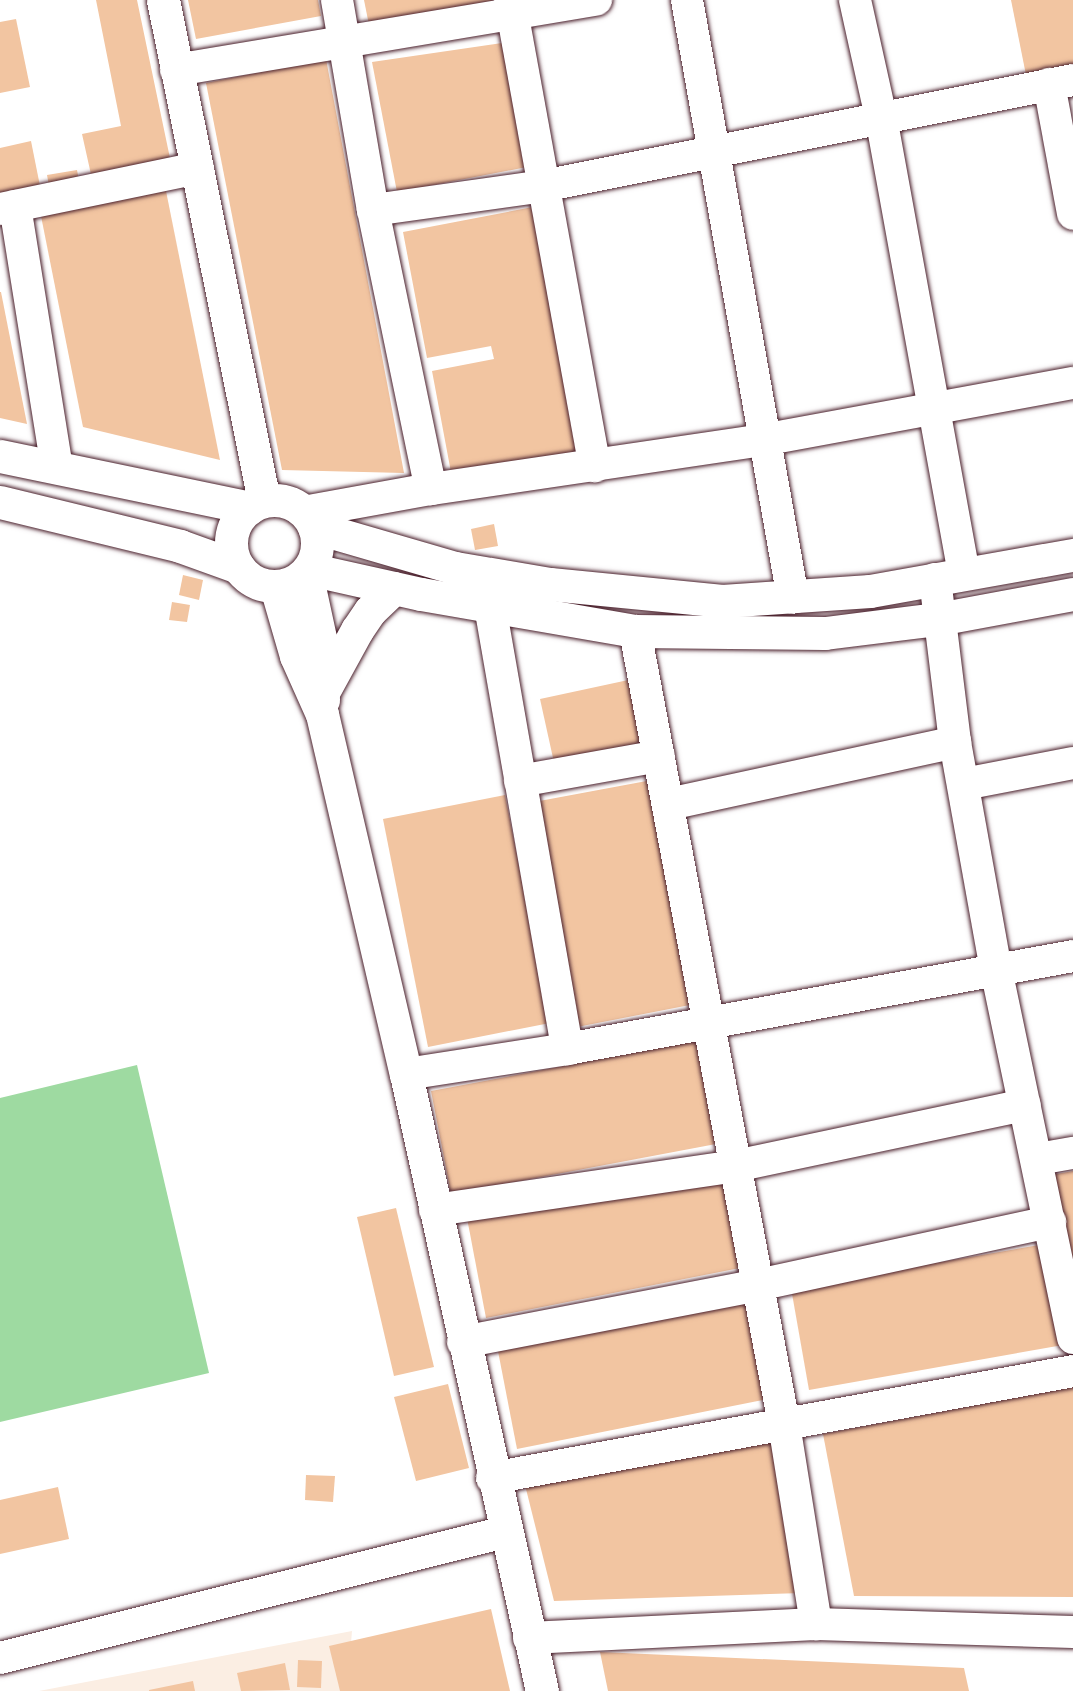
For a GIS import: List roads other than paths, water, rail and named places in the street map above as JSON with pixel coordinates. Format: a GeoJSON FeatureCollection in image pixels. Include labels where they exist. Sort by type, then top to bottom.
{"type":"FeatureCollection","features":[{"type":"Feature","properties":{"kind":"main road"},"geometry":{"type":"LineString","coordinates":[[163,0],[198,168],[257,505],[232,535],[232,552],[238,567],[248,578],[276,586],[292,583],[307,571],[317,549],[309,520]]}},
{"type":"Feature","properties":{"kind":"main road"},"geometry":{"type":"LineString","coordinates":[[0,456],[257,505],[286,502],[309,520],[455,568],[550,584],[722,601],[793,598],[950,577],[1073,555]]}},
{"type":"Feature","properties":{"kind":"main road"},"geometry":{"type":"LineString","coordinates":[[0,502],[180,546],[238,567]]}},
{"type":"Feature","properties":{"kind":"main road"},"geometry":{"type":"LineString","coordinates":[[307,571],[635,631],[825,633],[938,618],[1073,594]]}},
{"type":"Feature","properties":{"kind":"main road"},"geometry":{"type":"LineString","coordinates":[[307,571],[320,638],[323,703],[406,1074],[492,1478],[542,1691]]}},
{"type":"Feature","properties":{"kind":"main road"},"geometry":{"type":"LineString","coordinates":[[276,586],[296,656],[323,703]]}},
{"type":"Feature","properties":{"kind":"main road"},"geometry":{"type":"LineString","coordinates":[[323,703],[357,630],[394,588]]}},
{"type":"Feature","properties":{"kind":"street"},"geometry":{"type":"LineString","coordinates":[[337,0],[373,210],[431,489]]}},
{"type":"Feature","properties":{"kind":"street"},"geometry":{"type":"LineString","coordinates":[[176,70],[344,43],[511,7],[596,0]]}},
{"type":"Feature","properties":{"kind":"street"},"geometry":{"type":"LineString","coordinates":[[687,0],[762,440],[793,598]]}},
{"type":"Feature","properties":{"kind":"street"},"geometry":{"type":"LineString","coordinates":[[855,0],[880,117],[934,408],[950,577],[938,618],[955,742],[996,969],[1038,1159],[1073,1338]]}},
{"type":"Feature","properties":{"kind":"street"},"geometry":{"type":"LineString","coordinates":[[511,7],[595,466]]}},
{"type":"Feature","properties":{"kind":"street"},"geometry":{"type":"LineString","coordinates":[[373,210],[543,186],[1061,82],[1073,214]]}},
{"type":"Feature","properties":{"kind":"street"},"geometry":{"type":"LineString","coordinates":[[57,468],[8,207],[198,168]]}},
{"type":"Feature","properties":{"kind":"street"},"geometry":{"type":"LineString","coordinates":[[309,520],[431,489],[762,440],[1073,383]]}},
{"type":"Feature","properties":{"kind":"street"},"geometry":{"type":"LineString","coordinates":[[490,606],[567,1049]]}},
{"type":"Feature","properties":{"kind":"street"},"geometry":{"type":"LineString","coordinates":[[635,631],[784,1424],[816,1624]]}},
{"type":"Feature","properties":{"kind":"street"},"geometry":{"type":"LineString","coordinates":[[669,804],[955,742]]}},
{"type":"Feature","properties":{"kind":"street"},"geometry":{"type":"LineString","coordinates":[[520,781],[659,756]]}},
{"type":"Feature","properties":{"kind":"street"},"geometry":{"type":"LineString","coordinates":[[964,784],[1073,763]]}},
{"type":"Feature","properties":{"kind":"street"},"geometry":{"type":"LineString","coordinates":[[406,1074],[567,1049],[1073,956]]}},
{"type":"Feature","properties":{"kind":"street"},"geometry":{"type":"LineString","coordinates":[[435,1210],[735,1166],[1025,1105]]}},
{"type":"Feature","properties":{"kind":"street"},"geometry":{"type":"LineString","coordinates":[[1038,1159],[1073,1153]]}},
{"type":"Feature","properties":{"kind":"street"},"geometry":{"type":"LineString","coordinates":[[463,1342],[758,1286],[1050,1222]]}},
{"type":"Feature","properties":{"kind":"street"},"geometry":{"type":"LineString","coordinates":[[492,1478],[1073,1371]]}},
{"type":"Feature","properties":{"kind":"street"},"geometry":{"type":"LineString","coordinates":[[0,1658],[505,1532]]}},
{"type":"Feature","properties":{"kind":"street"},"geometry":{"type":"LineString","coordinates":[[529,1638],[816,1624],[1073,1632]]}}]}
